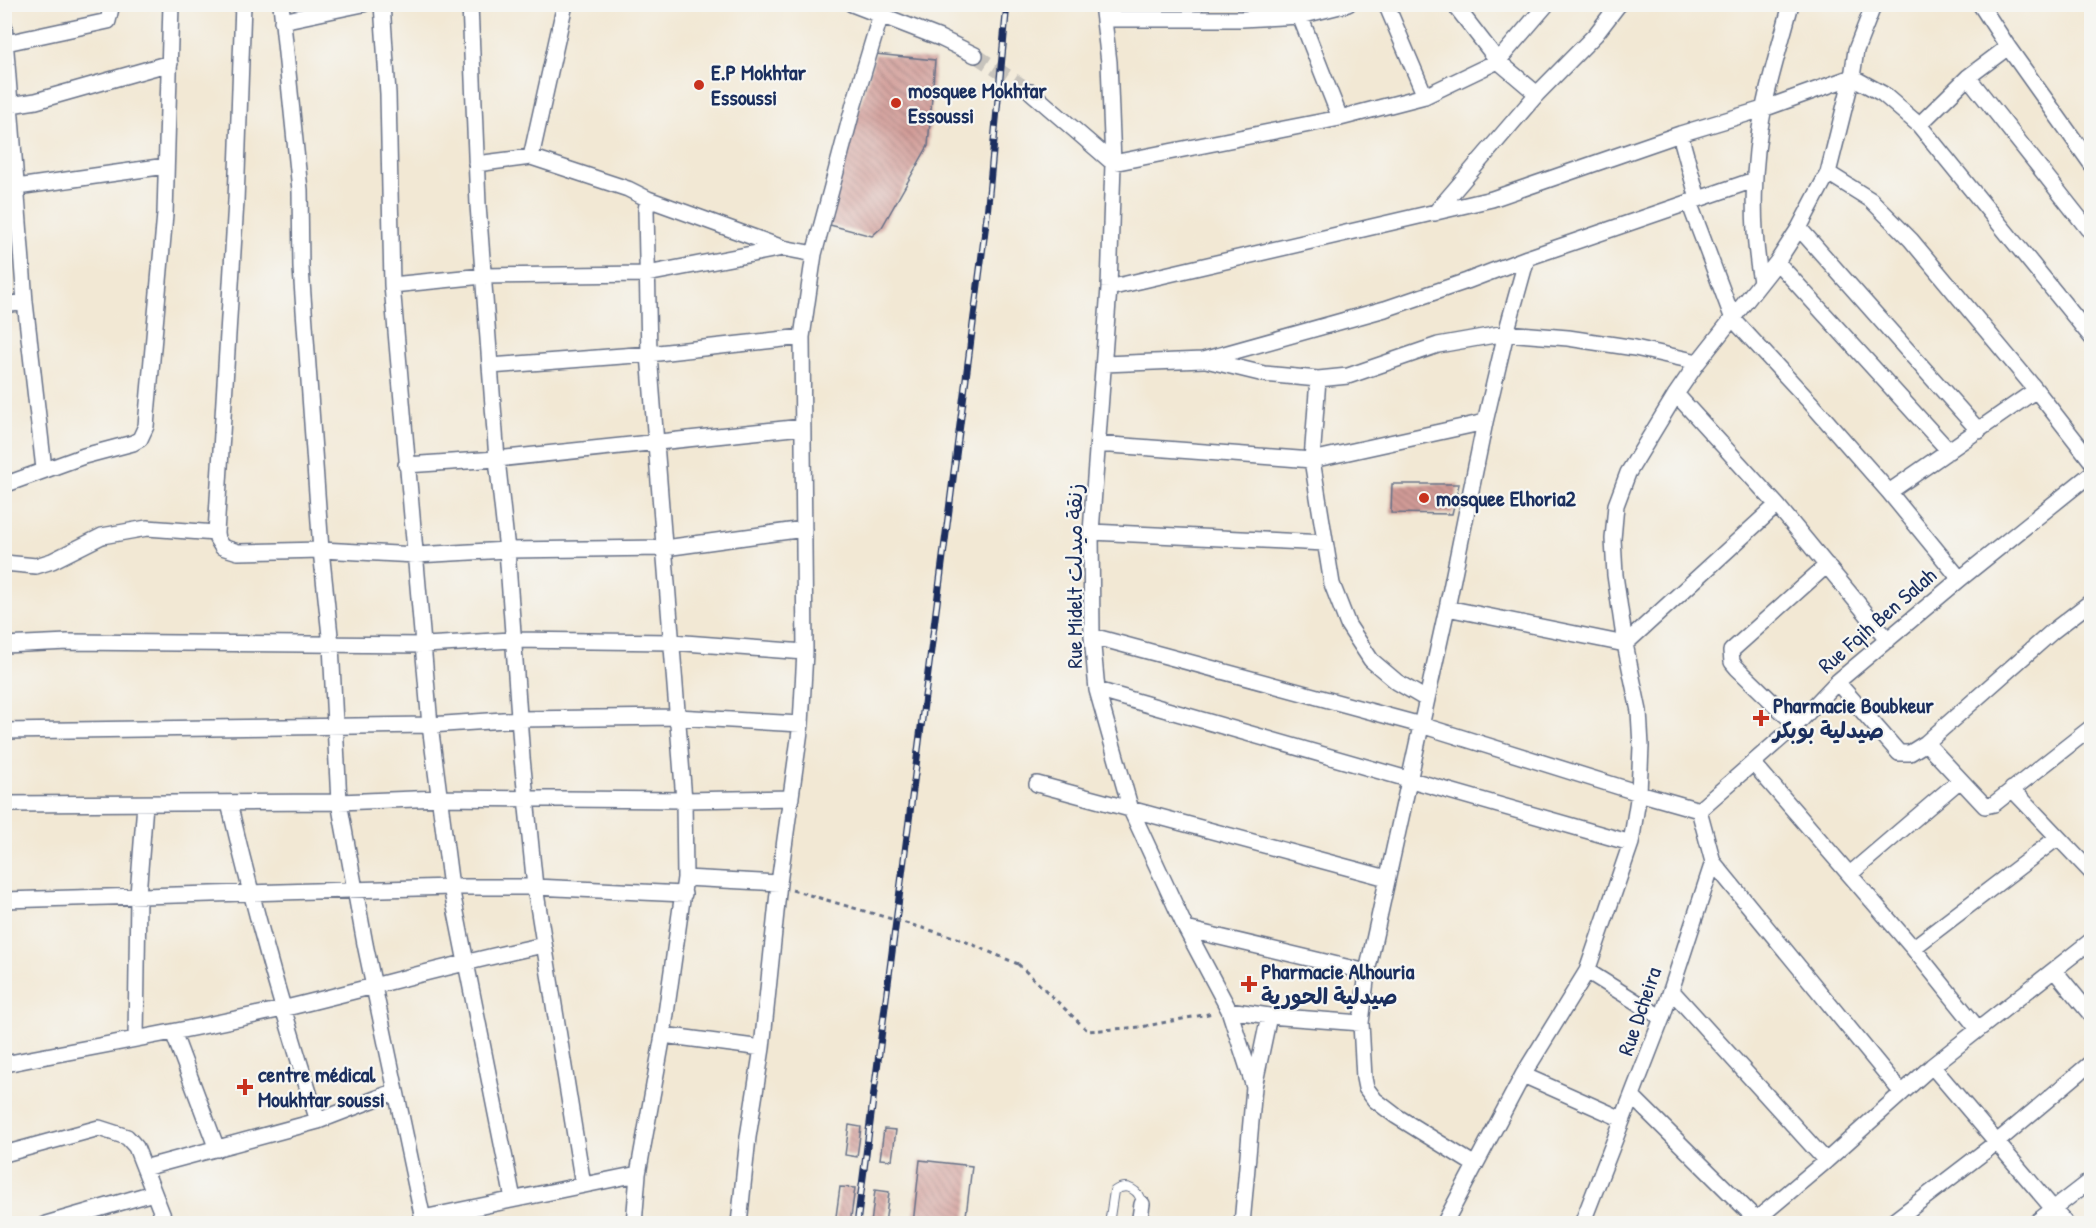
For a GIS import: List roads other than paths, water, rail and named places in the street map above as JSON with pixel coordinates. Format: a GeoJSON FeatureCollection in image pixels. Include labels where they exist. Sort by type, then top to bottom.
{"type":"FeatureCollection","features":[{"type":"Feature","properties":{"kind":"street"},"geometry":{"type":"LineString","coordinates":[[6,44],[108,21],[110,4]]}},
{"type":"Feature","properties":{"kind":"street"},"geometry":{"type":"LineString","coordinates":[[4,485],[84,456],[133,444],[140,439],[146,426],[165,214],[171,4]]}},
{"type":"Feature","properties":{"kind":"street"},"geometry":{"type":"LineString","coordinates":[[243,4],[236,201],[216,533],[216,539],[222,547],[238,552],[321,549],[416,555],[507,550],[665,548],[804,529]]}},
{"type":"Feature","properties":{"kind":"street"},"geometry":{"type":"LineString","coordinates":[[281,4],[300,190],[301,268],[321,549],[331,645],[339,802],[373,986],[424,1221],[513,1199],[639,1174]]}},
{"type":"Feature","properties":{"kind":"street"},"geometry":{"type":"LineString","coordinates":[[282,21],[363,4]]}},
{"type":"Feature","properties":{"kind":"street"},"geometry":{"type":"LineString","coordinates":[[382,4],[388,94],[392,285],[406,465],[425,645],[430,724],[451,887],[513,1199]]}},
{"type":"Feature","properties":{"kind":"street"},"geometry":{"type":"LineString","coordinates":[[470,4],[483,276],[497,459],[507,550],[512,640],[535,887],[583,1185]]}},
{"type":"Feature","properties":{"kind":"street"},"geometry":{"type":"LineString","coordinates":[[531,157],[565,4]]}},
{"type":"Feature","properties":{"kind":"street"},"geometry":{"type":"LineString","coordinates":[[852,4],[882,9],[975,55]]}},
{"type":"Feature","properties":{"kind":"street"},"geometry":{"type":"LineString","coordinates":[[1103,12],[1242,19],[1300,16],[1348,4]]}},
{"type":"Feature","properties":{"kind":"street"},"geometry":{"type":"LineString","coordinates":[[1386,4],[1425,96]]}},
{"type":"Feature","properties":{"kind":"street"},"geometry":{"type":"LineString","coordinates":[[1454,4],[1498,61],[1537,94]]}},
{"type":"Feature","properties":{"kind":"street"},"geometry":{"type":"LineString","coordinates":[[1030,92],[1113,164],[1340,118],[1425,96],[1498,61],[1547,4]]}},
{"type":"Feature","properties":{"kind":"street"},"geometry":{"type":"LineString","coordinates":[[1435,213],[1537,94],[1596,34],[1619,4]]}},
{"type":"Feature","properties":{"kind":"street"},"geometry":{"type":"LineString","coordinates":[[1761,282],[1754,180],[1763,109],[1791,4]]}},
{"type":"Feature","properties":{"kind":"street"},"geometry":{"type":"LineString","coordinates":[[1444,1224],[1523,1075],[1587,971],[1631,843],[1639,793],[1641,746],[1639,711],[1625,644],[1615,575],[1613,539],[1616,505],[1628,473],[1676,394],[1698,362],[1777,262],[1799,228],[1828,173],[1852,77],[1856,50],[1874,4]]}},
{"type":"Feature","properties":{"kind":"street"},"geometry":{"type":"LineString","coordinates":[[1980,4],[2091,165]]}},
{"type":"Feature","properties":{"kind":"street"},"geometry":{"type":"LineString","coordinates":[[739,1224],[786,886],[791,798],[801,724],[805,652],[802,337],[814,254],[882,9]]}},
{"type":"Feature","properties":{"kind":"street","name":"Rue Midelt زنقة ميدلت"},"geometry":{"type":"LineString","coordinates":[[1103,12],[1112,97],[1113,164],[1109,288],[1091,532],[1092,636],[1097,690],[1131,810],[1186,929],[1229,1010],[1254,1087],[1242,1224]]}},
{"type":"Feature","properties":{"kind":"street"},"geometry":{"type":"LineString","coordinates":[[1300,16],[1340,118]]}},
{"type":"Feature","properties":{"kind":"street"},"geometry":{"type":"LineString","coordinates":[[4,25],[8,106],[17,187],[25,302],[44,469]]}},
{"type":"Feature","properties":{"kind":"street"},"geometry":{"type":"LineString","coordinates":[[1919,125],[1968,77],[2008,47]]}},
{"type":"Feature","properties":{"kind":"street"},"geometry":{"type":"LineString","coordinates":[[8,106],[36,101],[170,63]]}},
{"type":"Feature","properties":{"kind":"street"},"geometry":{"type":"LineString","coordinates":[[1109,288],[1435,213],[1520,190],[1852,77],[1884,94],[1919,125],[2091,338]]}},
{"type":"Feature","properties":{"kind":"street"},"geometry":{"type":"LineString","coordinates":[[1968,77],[2088,229]]}},
{"type":"Feature","properties":{"kind":"street"},"geometry":{"type":"LineString","coordinates":[[1680,134],[1693,200],[1733,319],[1889,492],[1960,579]]}},
{"type":"Feature","properties":{"kind":"street"},"geometry":{"type":"LineString","coordinates":[[476,164],[531,157],[628,189],[648,199],[783,248],[814,254]]}},
{"type":"Feature","properties":{"kind":"street"},"geometry":{"type":"LineString","coordinates":[[17,187],[166,166]]}},
{"type":"Feature","properties":{"kind":"street"},"geometry":{"type":"LineString","coordinates":[[1828,173],[1871,200],[1911,240],[2036,390],[2091,462]]}},
{"type":"Feature","properties":{"kind":"street"},"geometry":{"type":"LineString","coordinates":[[1104,364],[1203,360],[1385,309],[1754,180]]}},
{"type":"Feature","properties":{"kind":"street"},"geometry":{"type":"LineString","coordinates":[[634,1224],[639,1174],[663,1035],[685,878],[684,800],[658,442],[649,354],[646,210],[648,199]]}},
{"type":"Feature","properties":{"kind":"street"},"geometry":{"type":"LineString","coordinates":[[1799,228],[1979,431]]}},
{"type":"Feature","properties":{"kind":"street"},"geometry":{"type":"LineString","coordinates":[[392,285],[483,276],[647,274],[783,248]]}},
{"type":"Feature","properties":{"kind":"street"},"geometry":{"type":"LineString","coordinates":[[1475,1165],[1396,1116],[1375,1100],[1366,1088],[1364,1078],[1361,1023],[1367,972],[1448,608],[1485,422],[1527,258]]}},
{"type":"Feature","properties":{"kind":"street"},"geometry":{"type":"LineString","coordinates":[[1777,262],[1949,451]]}},
{"type":"Feature","properties":{"kind":"street"},"geometry":{"type":"LineString","coordinates":[[4,305],[25,302]]}},
{"type":"Feature","properties":{"kind":"street"},"geometry":{"type":"LineString","coordinates":[[1203,360],[1264,374],[1318,379],[1348,376],[1438,345],[1506,333],[1568,338],[1635,348],[1698,362]]}},
{"type":"Feature","properties":{"kind":"street"},"geometry":{"type":"LineString","coordinates":[[490,366],[649,354],[802,337]]}},
{"type":"Feature","properties":{"kind":"street"},"geometry":{"type":"LineString","coordinates":[[1318,379],[1312,460],[1332,584],[1348,625],[1371,660],[1397,682],[1426,699]]}},
{"type":"Feature","properties":{"kind":"street"},"geometry":{"type":"LineString","coordinates":[[1889,492],[2036,390]]}},
{"type":"Feature","properties":{"kind":"street"},"geometry":{"type":"LineString","coordinates":[[1676,394],[1777,505],[1888,640]]}},
{"type":"Feature","properties":{"kind":"street"},"geometry":{"type":"LineString","coordinates":[[1098,444],[1312,460],[1485,422]]}},
{"type":"Feature","properties":{"kind":"street"},"geometry":{"type":"LineString","coordinates":[[406,465],[497,459],[802,427]]}},
{"type":"Feature","properties":{"kind":"street","name":"Rue Fqih Ben Salah"},"geometry":{"type":"LineString","coordinates":[[1699,810],[1796,725],[1837,682],[2091,473]]}},
{"type":"Feature","properties":{"kind":"street"},"geometry":{"type":"LineString","coordinates":[[1625,644],[1777,505]]}},
{"type":"Feature","properties":{"kind":"street"},"geometry":{"type":"LineString","coordinates":[[4,563],[36,566],[52,561],[102,536],[147,528],[216,533]]}},
{"type":"Feature","properties":{"kind":"street"},"geometry":{"type":"LineString","coordinates":[[1091,532],[1325,543]]}},
{"type":"Feature","properties":{"kind":"street"},"geometry":{"type":"LineString","coordinates":[[1796,725],[1745,678],[1732,662],[1731,651],[1827,565]]}},
{"type":"Feature","properties":{"kind":"street"},"geometry":{"type":"LineString","coordinates":[[1837,682],[1899,753],[1910,753],[1926,743],[2053,631],[2091,601]]}},
{"type":"Feature","properties":{"kind":"street"},"geometry":{"type":"LineString","coordinates":[[1448,608],[1625,644]]}},
{"type":"Feature","properties":{"kind":"street"},"geometry":{"type":"LineString","coordinates":[[1092,636],[1421,725],[1699,810],[1713,862],[1902,1093]]}},
{"type":"Feature","properties":{"kind":"street"},"geometry":{"type":"LineString","coordinates":[[4,645],[68,642],[425,645],[512,640],[672,642],[805,652]]}},
{"type":"Feature","properties":{"kind":"street"},"geometry":{"type":"LineString","coordinates":[[1097,690],[1631,843]]}},
{"type":"Feature","properties":{"kind":"street"},"geometry":{"type":"LineString","coordinates":[[4,731],[430,724],[519,719],[677,717],[801,724]]}},
{"type":"Feature","properties":{"kind":"street"},"geometry":{"type":"LineString","coordinates":[[1926,743],[1985,806],[1994,804],[2091,727]]}},
{"type":"Feature","properties":{"kind":"street"},"geometry":{"type":"LineString","coordinates":[[1753,763],[1913,948],[1978,1029]]}},
{"type":"Feature","properties":{"kind":"street"},"geometry":{"type":"LineString","coordinates":[[1850,874],[1960,780]]}},
{"type":"Feature","properties":{"kind":"street"},"geometry":{"type":"LineString","coordinates":[[1037,784],[1387,878]]}},
{"type":"Feature","properties":{"kind":"street"},"geometry":{"type":"LineString","coordinates":[[2012,789],[2057,838],[2089,867]]}},
{"type":"Feature","properties":{"kind":"street"},"geometry":{"type":"LineString","coordinates":[[4,804],[339,802],[440,798],[684,800],[791,798]]}},
{"type":"Feature","properties":{"kind":"street"},"geometry":{"type":"LineString","coordinates":[[229,803],[250,893],[282,1009],[318,1121]]}},
{"type":"Feature","properties":{"kind":"street"},"geometry":{"type":"LineString","coordinates":[[136,1039],[138,895],[145,804]]}},
{"type":"Feature","properties":{"kind":"street"},"geometry":{"type":"LineString","coordinates":[[1913,948],[2057,838]]}},
{"type":"Feature","properties":{"kind":"street","name":"Rue Dcheira"},"geometry":{"type":"LineString","coordinates":[[1582,1224],[1662,1018],[1713,862]]}},
{"type":"Feature","properties":{"kind":"street"},"geometry":{"type":"LineString","coordinates":[[685,878],[786,886]]}},
{"type":"Feature","properties":{"kind":"street"},"geometry":{"type":"LineString","coordinates":[[4,900],[451,887],[535,887],[684,894]]}},
{"type":"Feature","properties":{"kind":"street"},"geometry":{"type":"LineString","coordinates":[[1186,929],[1367,972]]}},
{"type":"Feature","properties":{"kind":"street"},"geometry":{"type":"LineString","coordinates":[[1633,1096],[1759,1222],[1932,1066],[2091,940]]}},
{"type":"Feature","properties":{"kind":"street"},"geometry":{"type":"LineString","coordinates":[[4,1064],[282,1009],[465,961],[544,945]]}},
{"type":"Feature","properties":{"kind":"street"},"geometry":{"type":"LineString","coordinates":[[2054,970],[2091,1016]]}},
{"type":"Feature","properties":{"kind":"street"},"geometry":{"type":"LineString","coordinates":[[1587,971],[1662,1018]]}},
{"type":"Feature","properties":{"kind":"street"},"geometry":{"type":"LineString","coordinates":[[1671,990],[1826,1161]]}},
{"type":"Feature","properties":{"kind":"street"},"geometry":{"type":"LineString","coordinates":[[1229,1010],[1269,1016],[1361,1023]]}},
{"type":"Feature","properties":{"kind":"street"},"geometry":{"type":"LineString","coordinates":[[1254,1087],[1269,1016]]}},
{"type":"Feature","properties":{"kind":"street"},"geometry":{"type":"LineString","coordinates":[[173,1032],[217,1149]]}},
{"type":"Feature","properties":{"kind":"street"},"geometry":{"type":"LineString","coordinates":[[663,1035],[762,1048]]}},
{"type":"Feature","properties":{"kind":"street"},"geometry":{"type":"LineString","coordinates":[[1890,1224],[1997,1142],[2091,1062]]}},
{"type":"Feature","properties":{"kind":"street"},"geometry":{"type":"LineString","coordinates":[[1932,1066],[2066,1224]]}},
{"type":"Feature","properties":{"kind":"street"},"geometry":{"type":"LineString","coordinates":[[1523,1075],[1622,1119]]}},
{"type":"Feature","properties":{"kind":"street"},"geometry":{"type":"LineString","coordinates":[[144,1168],[318,1121],[396,1092]]}},
{"type":"Feature","properties":{"kind":"street"},"geometry":{"type":"LineString","coordinates":[[4,1154],[99,1128],[127,1137],[136,1147],[166,1224]]}},
{"type":"Feature","properties":{"kind":"street"},"geometry":{"type":"LineString","coordinates":[[2034,1224],[2091,1179]]}},
{"type":"Feature","properties":{"kind":"street"},"geometry":{"type":"LineString","coordinates":[[46,1224],[77,1220],[153,1193]]}},
{"type":"Feature","properties":{"kind":"street"},"geometry":{"type":"LineString","coordinates":[[1139,1224],[1142,1204]]}},
{"type":"Feature","properties":{"kind":"lane"},"geometry":{"type":"LineString","coordinates":[[1109,1224],[1114,1191],[1119,1188],[1132,1188],[1140,1195],[1142,1204]]}},
{"type":"Feature","properties":{"kind":"tunnel"},"geometry":{"type":"LineString","coordinates":[[975,55],[1031,92]]}},
{"type":"Feature","properties":{"kind":"railway"},"geometry":{"type":"LineString","coordinates":[[857,1224],[987,215],[1007,4]]}},
{"type":"Feature","properties":{"kind":"place","name":"E.P Mokhtar Essoussi"},"geometry":{"type":"Point","coordinates":[699,85]}},
{"type":"Feature","properties":{"kind":"place","name":"mosquee Mokhtar Essoussi"},"geometry":{"type":"Point","coordinates":[896,103]}},
{"type":"Feature","properties":{"kind":"place","name":"mosquee Elhoria2"},"geometry":{"type":"Point","coordinates":[1424,498]}},
{"type":"Feature","properties":{"kind":"place","name":"Pharmacie Boubkeur صيدلية بوبكر"},"geometry":{"type":"Point","coordinates":[1761,718]}},
{"type":"Feature","properties":{"kind":"place","name":"Pharmacie Alhouria صيدلية الحورية"},"geometry":{"type":"Point","coordinates":[1249,984]}},
{"type":"Feature","properties":{"kind":"place","name":"centre médical Moukhtar soussi"},"geometry":{"type":"Point","coordinates":[245,1087]}}]}
